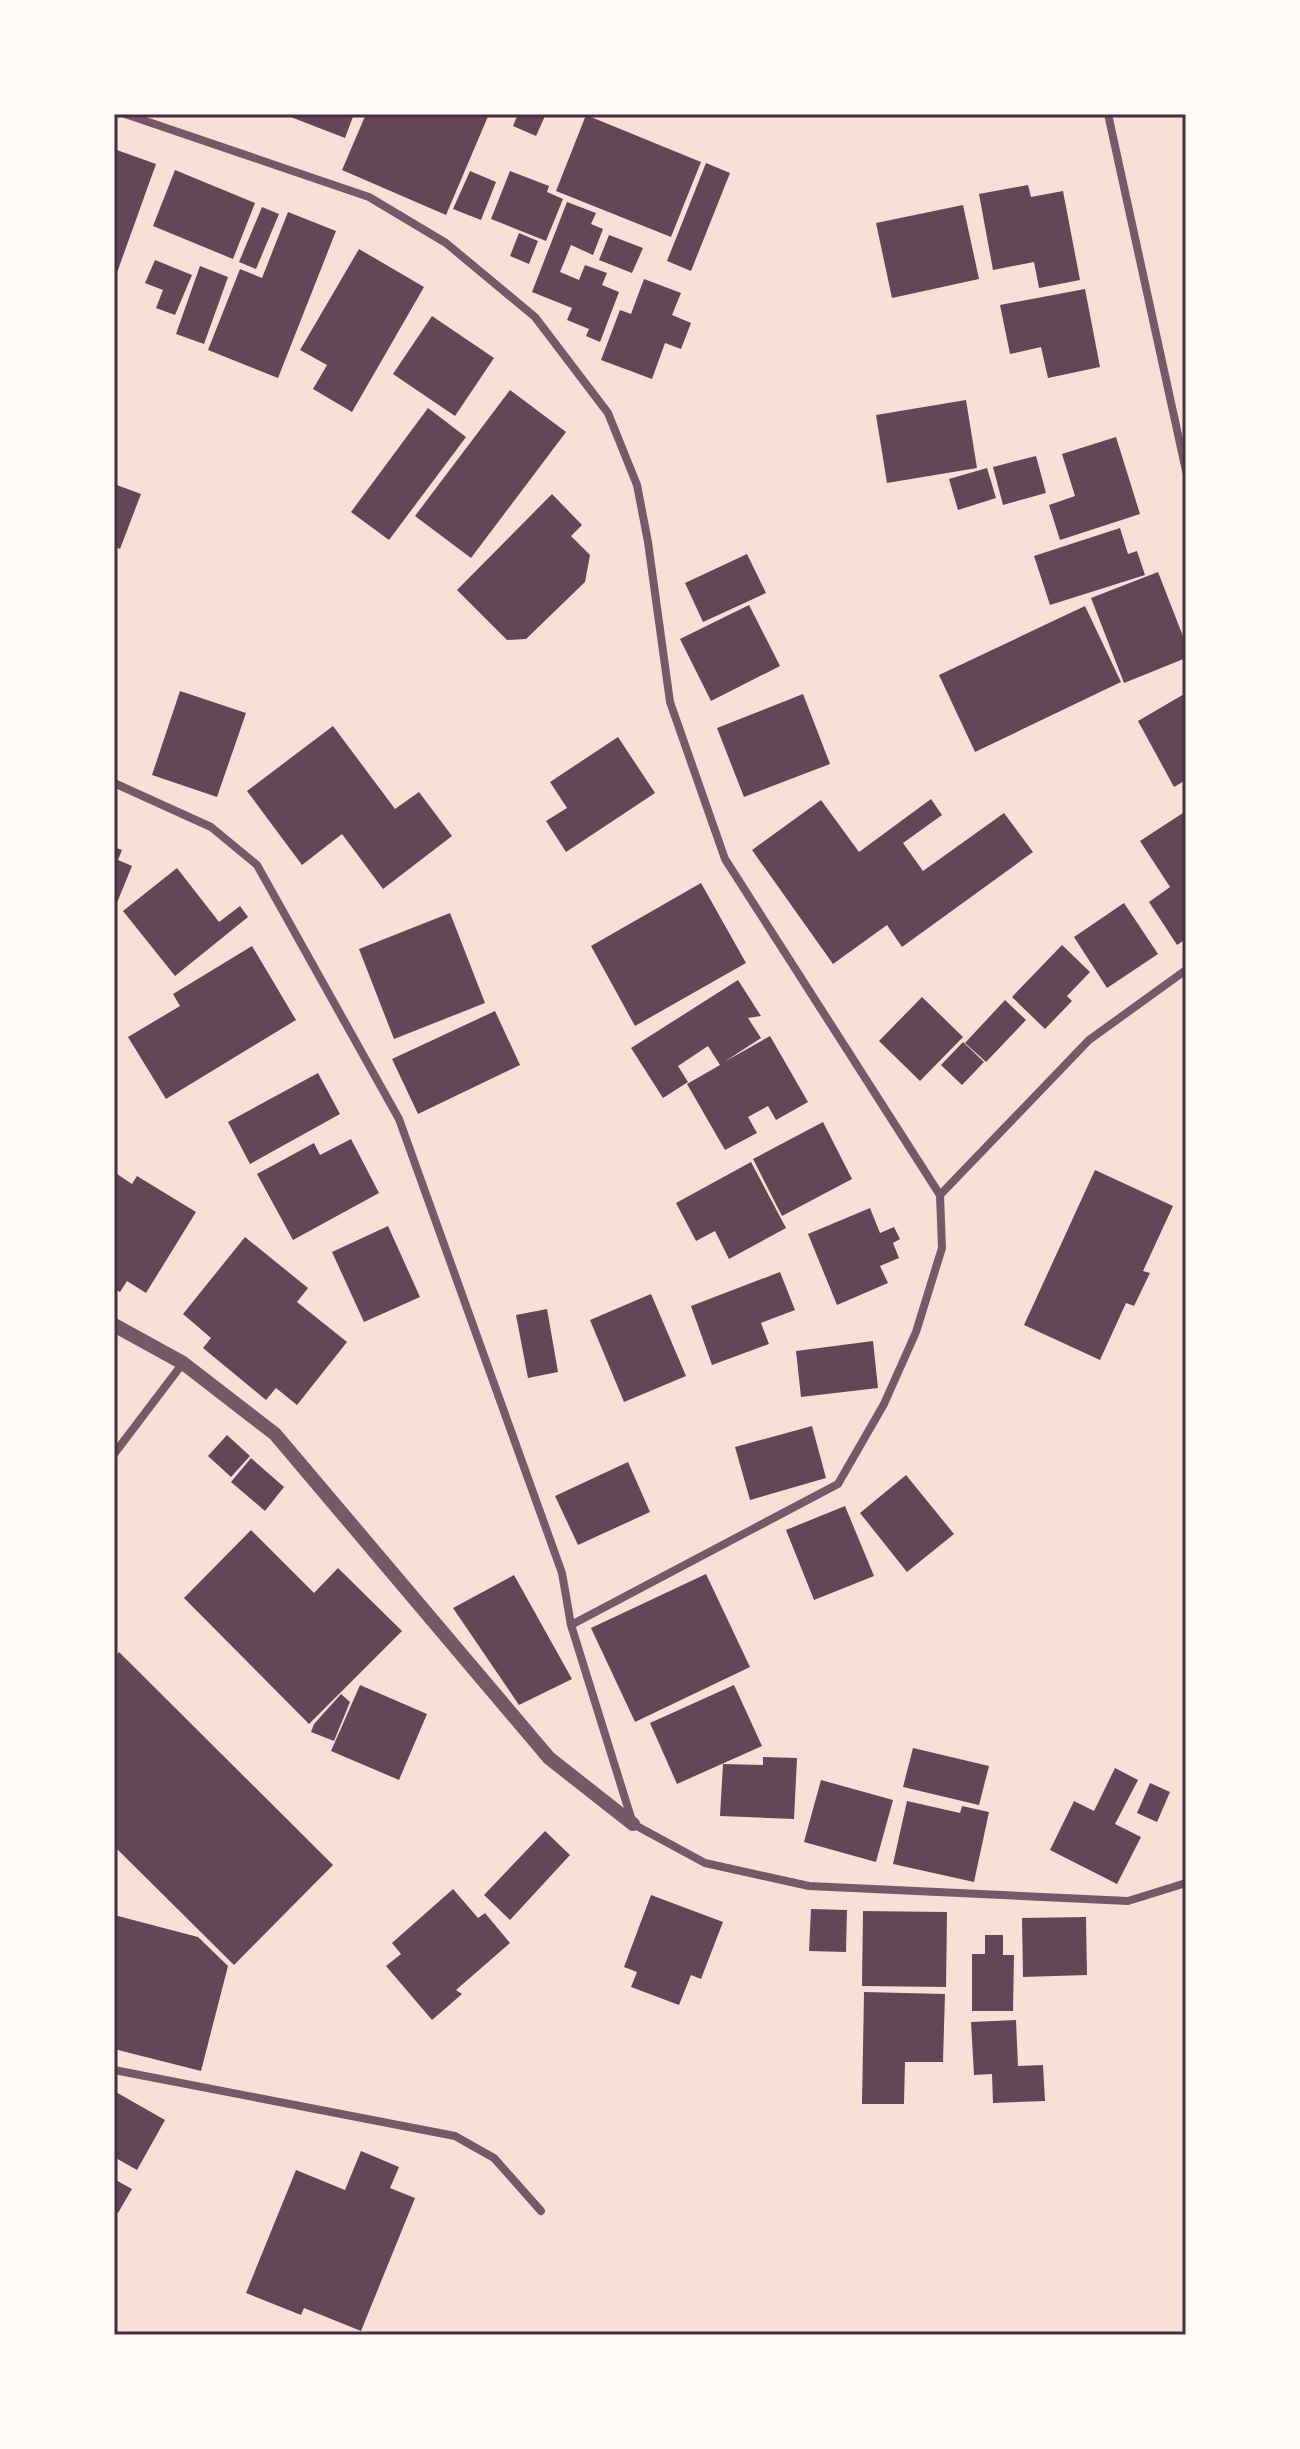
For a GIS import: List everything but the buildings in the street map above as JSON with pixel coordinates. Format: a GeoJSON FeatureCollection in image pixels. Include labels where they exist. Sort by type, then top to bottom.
{"type":"FeatureCollection","features":[{"type":"Feature","properties":{"kind":"street"},"geometry":{"type":"LineString","coordinates":[[125,114],[369,197],[446,243],[535,317],[608,413],[637,485],[670,702],[725,859],[940,1195],[942,1248],[916,1332],[884,1404],[838,1484],[571,1625]]}},
{"type":"Feature","properties":{"kind":"street"},"geometry":{"type":"LineString","coordinates":[[1108,114],[1186,471]]}},
{"type":"Feature","properties":{"kind":"street"},"geometry":{"type":"LineString","coordinates":[[114,783],[211,827],[257,865],[399,1119],[562,1573],[571,1625],[633,1824]]}},
{"type":"Feature","properties":{"kind":"street"},"geometry":{"type":"LineString","coordinates":[[940,1195],[1089,1040],[1186,970]]}},
{"type":"Feature","properties":{"kind":"street"},"geometry":{"type":"LineString","coordinates":[[114,1325],[183,1363],[275,1434],[549,1758],[633,1824],[705,1863],[809,1886],[1128,1901],[1186,1883]]}},
{"type":"Feature","properties":{"kind":"street"},"geometry":{"type":"LineString","coordinates":[[114,1454],[183,1363]]}},
{"type":"Feature","properties":{"kind":"street"},"geometry":{"type":"LineString","coordinates":[[114,2070],[455,2136],[494,2158],[541,2211]]}}]}
